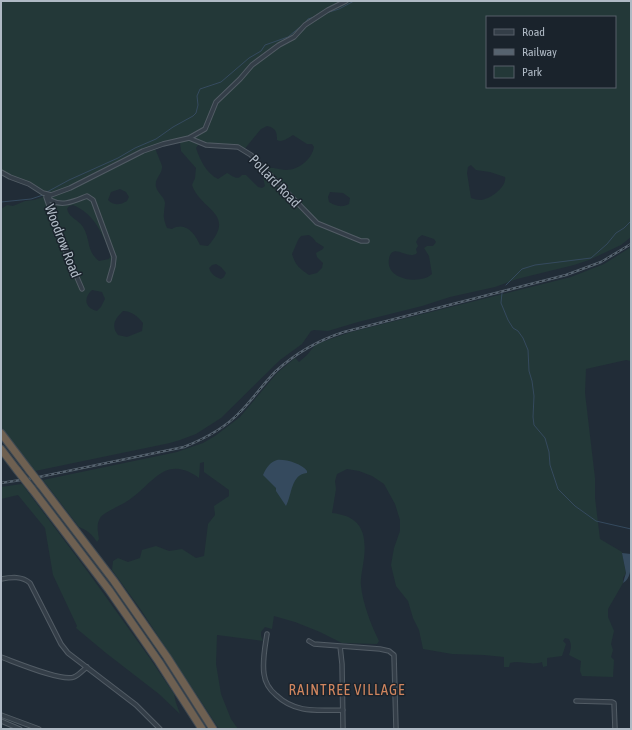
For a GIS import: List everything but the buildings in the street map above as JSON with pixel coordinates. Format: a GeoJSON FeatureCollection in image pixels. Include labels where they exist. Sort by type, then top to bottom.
{"type":"FeatureCollection","features":[{"type":"Feature","properties":{"kind":"highway"},"geometry":{"type":"LineString","coordinates":[[1,434],[114,581],[167,657],[213,729]]}},
{"type":"Feature","properties":{"kind":"highway"},"geometry":{"type":"LineString","coordinates":[[1,449],[114,597],[159,662],[202,729]]}},
{"type":"Feature","properties":{"kind":"street"},"geometry":{"type":"LineString","coordinates":[[108,280],[114,266],[114,257],[93,200],[87,196],[59,204],[50,200],[47,195],[70,188],[143,151],[163,144],[189,138],[205,129],[216,102],[240,80],[252,65],[279,45],[294,37],[328,10],[346,1]]}},
{"type":"Feature","properties":{"kind":"street","name":"Pollard Road"},"geometry":{"type":"LineString","coordinates":[[189,138],[206,145],[234,146],[243,149],[251,155],[317,223],[361,241],[367,241]]}},
{"type":"Feature","properties":{"kind":"street","name":"Woodrow Road"},"geometry":{"type":"LineString","coordinates":[[1,172],[30,184],[47,195],[60,238],[82,289]]}},
{"type":"Feature","properties":{"kind":"street"},"geometry":{"type":"LineString","coordinates":[[1,579],[20,577],[26,579],[30,583],[61,644],[68,653],[136,706],[160,729]]}},
{"type":"Feature","properties":{"kind":"street"},"geometry":{"type":"LineString","coordinates":[[267,634],[263,664],[266,682],[272,692],[289,706],[299,709],[343,710]]}},
{"type":"Feature","properties":{"kind":"street"},"geometry":{"type":"LineString","coordinates":[[309,641],[314,644],[380,649],[389,651],[394,655],[396,729]]}},
{"type":"Feature","properties":{"kind":"street"},"geometry":{"type":"LineString","coordinates":[[340,646],[342,664],[343,729]]}},
{"type":"Feature","properties":{"kind":"street"},"geometry":{"type":"LineString","coordinates":[[1,657],[49,674],[67,678],[74,677],[87,667]]}},
{"type":"Feature","properties":{"kind":"street"},"geometry":{"type":"LineString","coordinates":[[576,701],[610,701],[614,703],[614,729]]}},
{"type":"Feature","properties":{"kind":"street"},"geometry":{"type":"LineString","coordinates":[[1,715],[39,729]]}},
{"type":"Feature","properties":{"kind":"street"},"geometry":{"type":"LineString","coordinates":[[1,721],[20,729]]}},
{"type":"Feature","properties":{"kind":"green space"},"geometry":{"type":"Polygon","coordinates":[[[1,1],[631,1],[631,237],[621,245],[589,260],[574,265],[517,279],[495,287],[450,297],[328,331],[311,331],[302,344],[280,360],[221,418],[196,434],[180,440],[35,471],[1,427],[1,209],[7,205],[13,206],[25,201],[43,197],[33,188],[1,173],[1,1]],[[267,126],[261,129],[243,151],[238,149],[198,145],[196,148],[204,166],[218,179],[227,173],[237,178],[242,175],[246,175],[258,187],[262,188],[265,186],[262,173],[267,168],[291,170],[296,168],[308,160],[314,147],[312,144],[307,144],[293,135],[283,141],[279,141],[277,140],[275,131],[267,126]],[[180,142],[155,148],[162,166],[156,181],[156,187],[165,204],[164,217],[167,228],[186,228],[193,233],[200,245],[208,246],[216,235],[219,226],[218,219],[196,194],[192,185],[195,178],[196,168],[181,151],[180,142]],[[471,165],[468,167],[467,173],[471,198],[477,200],[485,199],[493,195],[501,188],[505,181],[505,177],[490,172],[476,170],[471,165]],[[120,189],[111,192],[108,200],[115,204],[119,204],[127,201],[129,197],[126,192],[120,189]],[[330,192],[328,197],[329,202],[336,205],[343,206],[349,204],[350,198],[343,193],[330,192]],[[73,205],[69,206],[67,209],[72,217],[83,227],[90,249],[95,257],[99,261],[109,259],[111,255],[108,247],[93,220],[81,209],[73,205]],[[309,235],[301,236],[292,254],[295,261],[303,271],[309,275],[317,273],[322,268],[323,263],[317,257],[316,253],[324,247],[309,235]],[[422,235],[416,242],[418,246],[416,249],[417,253],[413,255],[397,251],[391,254],[389,266],[392,272],[398,276],[413,280],[427,277],[432,274],[429,256],[424,248],[427,246],[433,246],[436,242],[434,239],[422,235]],[[216,264],[209,268],[214,275],[221,279],[224,277],[226,273],[221,267],[216,264]],[[92,290],[86,299],[90,308],[97,311],[105,299],[102,292],[92,290]],[[123,311],[118,316],[114,328],[118,335],[127,337],[142,331],[143,323],[132,313],[123,311]]]}},
{"type":"Feature","properties":{"kind":"green space"},"geometry":{"type":"Polygon","coordinates":[[[631,247],[631,361],[626,360],[586,369],[585,393],[595,478],[595,498],[600,539],[622,552],[626,573],[623,578],[623,583],[608,609],[608,617],[614,631],[611,644],[613,650],[611,657],[614,660],[613,677],[582,676],[580,671],[581,661],[569,655],[571,643],[569,639],[565,638],[563,641],[566,644],[562,656],[547,658],[547,666],[543,667],[542,662],[514,662],[510,663],[509,667],[504,667],[504,657],[452,654],[423,649],[419,630],[413,618],[408,601],[396,586],[391,565],[394,548],[400,531],[400,520],[395,504],[384,484],[372,476],[359,471],[347,469],[337,474],[332,513],[342,515],[355,521],[360,526],[363,533],[365,548],[361,579],[362,593],[368,614],[379,641],[377,644],[342,643],[295,622],[274,616],[272,629],[265,627],[261,632],[263,641],[217,635],[216,664],[221,694],[231,719],[238,729],[219,729],[141,610],[112,570],[113,561],[118,558],[128,562],[140,558],[142,550],[156,546],[169,551],[182,549],[196,558],[204,556],[208,524],[215,515],[214,506],[229,496],[229,490],[204,472],[204,462],[200,463],[199,478],[187,471],[177,469],[169,470],[153,479],[129,500],[109,511],[100,518],[98,523],[99,539],[97,542],[89,533],[79,527],[43,480],[177,452],[203,443],[240,417],[277,373],[295,358],[299,362],[316,344],[351,332],[571,277],[604,264],[631,247]]]}},
{"type":"Feature","properties":{"kind":"green space"},"geometry":{"type":"Polygon","coordinates":[[[22,484],[149,657],[174,694],[180,714],[159,694],[76,628],[77,626],[53,575],[45,528],[18,495],[1,499],[1,487],[22,484]]]}},
{"type":"Feature","properties":{"kind":"water"},"geometry":{"type":"Polygon","coordinates":[[[277,460],[294,462],[305,468],[307,471],[307,473],[302,474],[295,481],[286,506],[276,491],[276,488],[263,475],[268,466],[277,460]]]}},
{"type":"Feature","properties":{"kind":"water"},"geometry":{"type":"Polygon","coordinates":[[[622,553],[631,554],[631,566],[628,578],[623,583],[626,573],[622,553]]]}},
{"type":"Feature","properties":{"kind":"waterway"},"geometry":{"type":"LineString","coordinates":[[326,13],[339,9],[354,1]]}},
{"type":"Feature","properties":{"kind":"waterway"},"geometry":{"type":"LineString","coordinates":[[304,24],[308,19],[314,17]]}},
{"type":"Feature","properties":{"kind":"waterway"},"geometry":{"type":"LineString","coordinates":[[47,192],[156,139],[173,127],[193,116],[196,113],[198,105],[197,96],[200,89],[221,82],[249,58],[261,51],[265,45],[288,37],[300,27]]}},
{"type":"Feature","properties":{"kind":"waterway"},"geometry":{"type":"LineString","coordinates":[[1,202],[31,199],[43,195]]}},
{"type":"Feature","properties":{"kind":"waterway"},"geometry":{"type":"LineString","coordinates":[[506,285],[522,269],[535,265],[591,258],[607,244],[616,233],[631,221]]}},
{"type":"Feature","properties":{"kind":"waterway"},"geometry":{"type":"LineString","coordinates":[[502,293],[501,303],[508,320],[513,328],[518,331],[523,338],[528,350],[529,371],[534,396],[534,425],[545,438],[549,452],[550,465],[558,489],[575,506],[596,521],[631,529]]}},
{"type":"Feature","properties":{"kind":"railway"},"geometry":{"type":"LineString","coordinates":[[1,483],[34,478],[184,447],[206,437],[227,424],[245,407],[276,371],[284,364],[308,348],[326,339],[344,332],[566,275],[601,262],[631,244]]}},
{"type":"Feature","properties":{"kind":"district","name":"RAINTREE VILLAGE"},"geometry":{"type":"Point","coordinates":[347,690]}}]}
